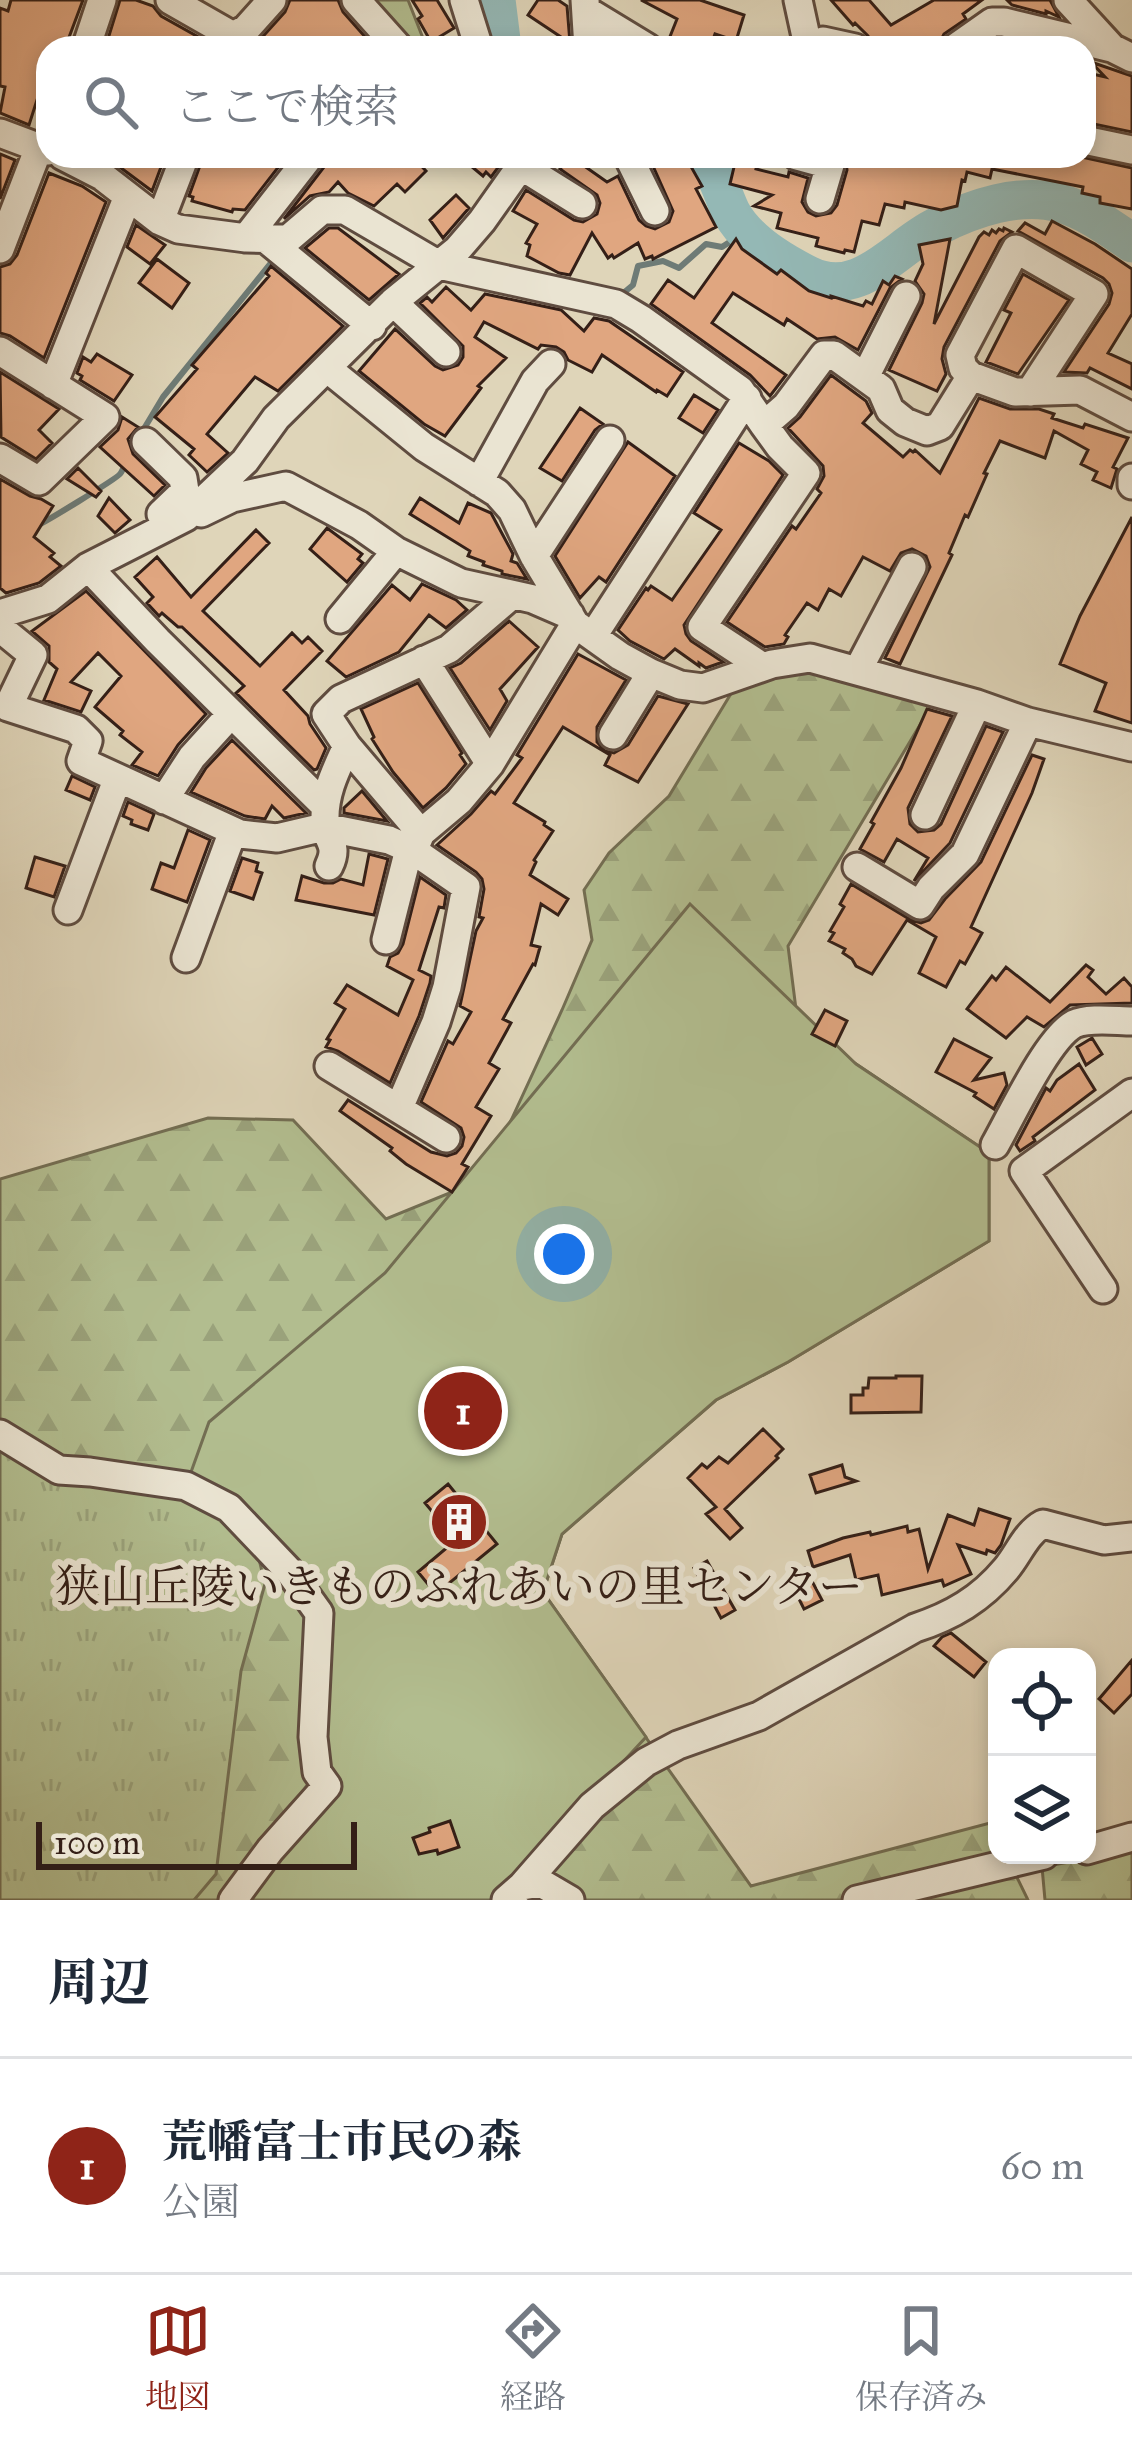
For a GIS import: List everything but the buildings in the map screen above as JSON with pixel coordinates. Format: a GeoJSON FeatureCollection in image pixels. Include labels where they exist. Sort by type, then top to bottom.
{"type":"FeatureCollection","features":[{"type":"Feature","properties":{"kind":"street"},"geometry":{"type":"LineString","coordinates":[[90,36],[102,0]]}},
{"type":"Feature","properties":{"kind":"street"},"geometry":{"type":"LineString","coordinates":[[170,0],[221,36]]}},
{"type":"Feature","properties":{"kind":"street"},"geometry":{"type":"LineString","coordinates":[[237,36],[272,0]]}},
{"type":"Feature","properties":{"kind":"street"},"geometry":{"type":"LineString","coordinates":[[356,0],[388,36]]}},
{"type":"Feature","properties":{"kind":"street"},"geometry":{"type":"LineString","coordinates":[[464,0],[474,36]]}},
{"type":"Feature","properties":{"kind":"street"},"geometry":{"type":"LineString","coordinates":[[798,0],[804,36]]}},
{"type":"Feature","properties":{"kind":"street"},"geometry":{"type":"LineString","coordinates":[[1068,0],[1122,53]]}},
{"type":"Feature","properties":{"kind":"street"},"geometry":{"type":"LineString","coordinates":[[598,8],[633,36]]}},
{"type":"Feature","properties":{"kind":"street"},"geometry":{"type":"LineString","coordinates":[[972,36],[992,22],[1057,36]]}},
{"type":"Feature","properties":{"kind":"street"},"geometry":{"type":"LineString","coordinates":[[0,133],[36,147]]}},
{"type":"Feature","properties":{"kind":"street"},"geometry":{"type":"LineString","coordinates":[[1096,142],[1132,150]]}},
{"type":"Feature","properties":{"kind":"street"},"geometry":{"type":"LineString","coordinates":[[0,249],[42,168]]}},
{"type":"Feature","properties":{"kind":"street"},"geometry":{"type":"LineString","coordinates":[[85,168],[178,229],[289,239],[322,210],[345,210],[439,265],[616,304],[698,359],[747,398],[780,447],[806,473],[702,627],[764,667]]}},
{"type":"Feature","properties":{"kind":"street"},"geometry":{"type":"LineString","coordinates":[[160,221],[180,168]]}},
{"type":"Feature","properties":{"kind":"street"},"geometry":{"type":"LineString","coordinates":[[256,238],[302,168]]}},
{"type":"Feature","properties":{"kind":"street"},"geometry":{"type":"LineString","coordinates":[[185,517],[245,461],[276,418],[393,302],[470,236],[519,168]]}},
{"type":"Feature","properties":{"kind":"street"},"geometry":{"type":"LineString","coordinates":[[534,168],[583,204]]}},
{"type":"Feature","properties":{"kind":"street"},"geometry":{"type":"LineString","coordinates":[[634,168],[655,211]]}},
{"type":"Feature","properties":{"kind":"street"},"geometry":{"type":"LineString","coordinates":[[820,199],[829,168]]}},
{"type":"Feature","properties":{"kind":"street"},"geometry":{"type":"LineString","coordinates":[[53,385],[128,196]]}},
{"type":"Feature","properties":{"kind":"street"},"geometry":{"type":"LineString","coordinates":[[256,238],[372,326]]}},
{"type":"Feature","properties":{"kind":"street"},"geometry":{"type":"LineString","coordinates":[[1030,392],[1094,294],[1016,249],[960,355],[963,368],[970,376],[1015,392],[1030,392],[1080,390],[1132,417]]}},
{"type":"Feature","properties":{"kind":"street"},"geometry":{"type":"LineString","coordinates":[[865,377],[906,296]]}},
{"type":"Feature","properties":{"kind":"street"},"geometry":{"type":"LineString","coordinates":[[393,302],[446,352]]}},
{"type":"Feature","properties":{"kind":"street"},"geometry":{"type":"LineString","coordinates":[[0,351],[105,417],[39,481],[0,458]]}},
{"type":"Feature","properties":{"kind":"street"},"geometry":{"type":"LineString","coordinates":[[764,425],[786,406],[824,355],[834,355],[865,377],[881,389],[890,410],[927,431],[940,426],[970,376]]}},
{"type":"Feature","properties":{"kind":"street"},"geometry":{"type":"LineString","coordinates":[[478,482],[535,381],[551,364]]}},
{"type":"Feature","properties":{"kind":"street"},"geometry":{"type":"LineString","coordinates":[[328,369],[424,447],[497,493],[512,510],[534,556],[579,625]]}},
{"type":"Feature","properties":{"kind":"street"},"geometry":{"type":"LineString","coordinates":[[386,940],[415,844],[490,764],[579,625],[747,398]]}},
{"type":"Feature","properties":{"kind":"street"},"geometry":{"type":"LineString","coordinates":[[534,556],[610,440]]}},
{"type":"Feature","properties":{"kind":"street"},"geometry":{"type":"LineString","coordinates":[[128,546],[185,491],[183,478],[146,442]]}},
{"type":"Feature","properties":{"kind":"street"},"geometry":{"type":"LineString","coordinates":[[0,614],[48,599],[88,567],[185,517],[210,511],[232,498],[286,486],[461,584],[533,598],[620,656],[680,686],[704,688],[764,667],[810,658],[1028,722],[1132,747]]}},
{"type":"Feature","properties":{"kind":"street"},"geometry":{"type":"LineString","coordinates":[[340,619],[396,551]]}},
{"type":"Feature","properties":{"kind":"street"},"geometry":{"type":"LineString","coordinates":[[88,567],[325,816],[389,840],[415,844]]}},
{"type":"Feature","properties":{"kind":"street"},"geometry":{"type":"LineString","coordinates":[[859,670],[912,567]]}},
{"type":"Feature","properties":{"kind":"street"},"geometry":{"type":"LineString","coordinates":[[399,1108],[447,987],[466,887],[415,844],[326,714],[340,700],[436,654],[512,595]]}},
{"type":"Feature","properties":{"kind":"street"},"geometry":{"type":"LineString","coordinates":[[0,628],[33,655],[8,707],[76,729],[88,741],[81,761],[240,834],[278,838],[325,816]]}},
{"type":"Feature","properties":{"kind":"street"},"geometry":{"type":"LineString","coordinates":[[436,654],[490,764]]}},
{"type":"Feature","properties":{"kind":"street"},"geometry":{"type":"LineString","coordinates":[[613,735],[651,674]]}},
{"type":"Feature","properties":{"kind":"street"},"geometry":{"type":"LineString","coordinates":[[925,814],[977,704]]}},
{"type":"Feature","properties":{"kind":"street"},"geometry":{"type":"LineString","coordinates":[[164,800],[192,757],[231,714]]}},
{"type":"Feature","properties":{"kind":"street"},"geometry":{"type":"LineString","coordinates":[[857,866],[920,904],[965,854],[1028,722]]}},
{"type":"Feature","properties":{"kind":"street"},"geometry":{"type":"LineString","coordinates":[[329,866],[334,848],[325,816],[329,785],[347,746]]}},
{"type":"Feature","properties":{"kind":"street"},"geometry":{"type":"LineString","coordinates":[[68,910],[117,780]]}},
{"type":"Feature","properties":{"kind":"street"},"geometry":{"type":"LineString","coordinates":[[186,958],[233,831]]}},
{"type":"Feature","properties":{"kind":"street"},"geometry":{"type":"LineString","coordinates":[[994,1145],[1038,1069],[1072,1025],[1132,1021]]}},
{"type":"Feature","properties":{"kind":"street"},"geometry":{"type":"LineString","coordinates":[[329,1066],[446,1138]]}},
{"type":"Feature","properties":{"kind":"street"},"geometry":{"type":"LineString","coordinates":[[1102,1289],[1024,1171],[1132,1093]]}},
{"type":"Feature","properties":{"kind":"street"},"geometry":{"type":"LineString","coordinates":[[0,1434],[59,1471],[186,1486],[229,1508],[289,1570],[319,1613],[313,1737],[317,1772],[328,1786],[233,1900]]}},
{"type":"Feature","properties":{"kind":"street"},"geometry":{"type":"LineString","coordinates":[[514,1893],[592,1806],[646,1762],[678,1745],[759,1716],[915,1628],[972,1602],[1007,1568],[1035,1528],[1043,1524],[1104,1540],[1132,1538]]}},
{"type":"Feature","properties":{"kind":"street"},"geometry":{"type":"LineString","coordinates":[[1096,1848],[1132,1838]]}},
{"type":"Feature","properties":{"kind":"street"},"geometry":{"type":"LineString","coordinates":[[857,1900],[1007,1864]]}},
{"type":"Feature","properties":{"kind":"street"},"geometry":{"type":"LineString","coordinates":[[514,1893],[541,1883],[570,1900]]}},
{"type":"Feature","properties":{"kind":"green space"},"geometry":{"type":"Polygon","coordinates":[[[366,0],[408,0],[422,36],[398,36],[366,0]]]}},
{"type":"Feature","properties":{"kind":"green space"},"geometry":{"type":"Polygon","coordinates":[[[808,666],[936,698],[788,946],[798,1025],[989,1153],[989,1241],[716,1400],[562,1534],[543,1592],[751,1886],[988,1824],[988,1864],[1010,1864],[1028,1900],[194,1900],[216,1874],[241,1671],[265,1584],[245,1501],[120,1486],[0,1430],[0,1179],[208,1118],[293,1120],[386,1219],[484,1179],[592,940],[584,890],[609,853],[669,796],[732,692],[808,666]]]}},
{"type":"Feature","properties":{"kind":"green space"},"geometry":{"type":"Polygon","coordinates":[[[690,904],[856,1064],[989,1153],[989,1241],[716,1400],[562,1534],[543,1592],[646,1737],[495,1900],[233,1900],[327,1786],[319,1613],[289,1571],[186,1486],[209,1422],[385,1273],[690,904]]]}},
{"type":"Feature","properties":{"kind":"green space"},"geometry":{"type":"Polygon","coordinates":[[[0,1434],[186,1486],[289,1571],[233,1900],[0,1900],[0,1434]]]}},
{"type":"Feature","properties":{"kind":"green space"},"geometry":{"type":"Polygon","coordinates":[[[1132,1845],[1132,1900],[1045,1900],[1042,1867],[1096,1864],[1096,1857],[1132,1845]]]}},
{"type":"Feature","properties":{"kind":"waterway"},"geometry":{"type":"LineString","coordinates":[[496,0],[500,36]]}},
{"type":"Feature","properties":{"kind":"waterway"},"geometry":{"type":"LineString","coordinates":[[711,168],[745,232],[786,263],[826,281],[860,277],[921,236],[965,214],[1029,199],[1070,206],[1132,243]]}},
{"type":"Feature","properties":{"kind":"waterway"},"geometry":{"type":"LineString","coordinates":[[621,295],[633,285],[638,266],[663,261],[679,268],[706,244],[722,247],[745,232]]}},
{"type":"Feature","properties":{"kind":"waterway"},"geometry":{"type":"LineString","coordinates":[[142,432],[163,397],[275,258]]}},
{"type":"Feature","properties":{"kind":"waterway"},"geometry":{"type":"LineString","coordinates":[[34,527],[115,478],[125,465]]}},
{"type":"Feature","properties":{"kind":"place","name":"荒幡富士市民の森"},"geometry":{"type":"Point","coordinates":[463,1411]}},
{"type":"Feature","properties":{"kind":"place","name":"狭山丘陵いきものふれあいの里センター"},"geometry":{"type":"Point","coordinates":[459,1522]}}]}
